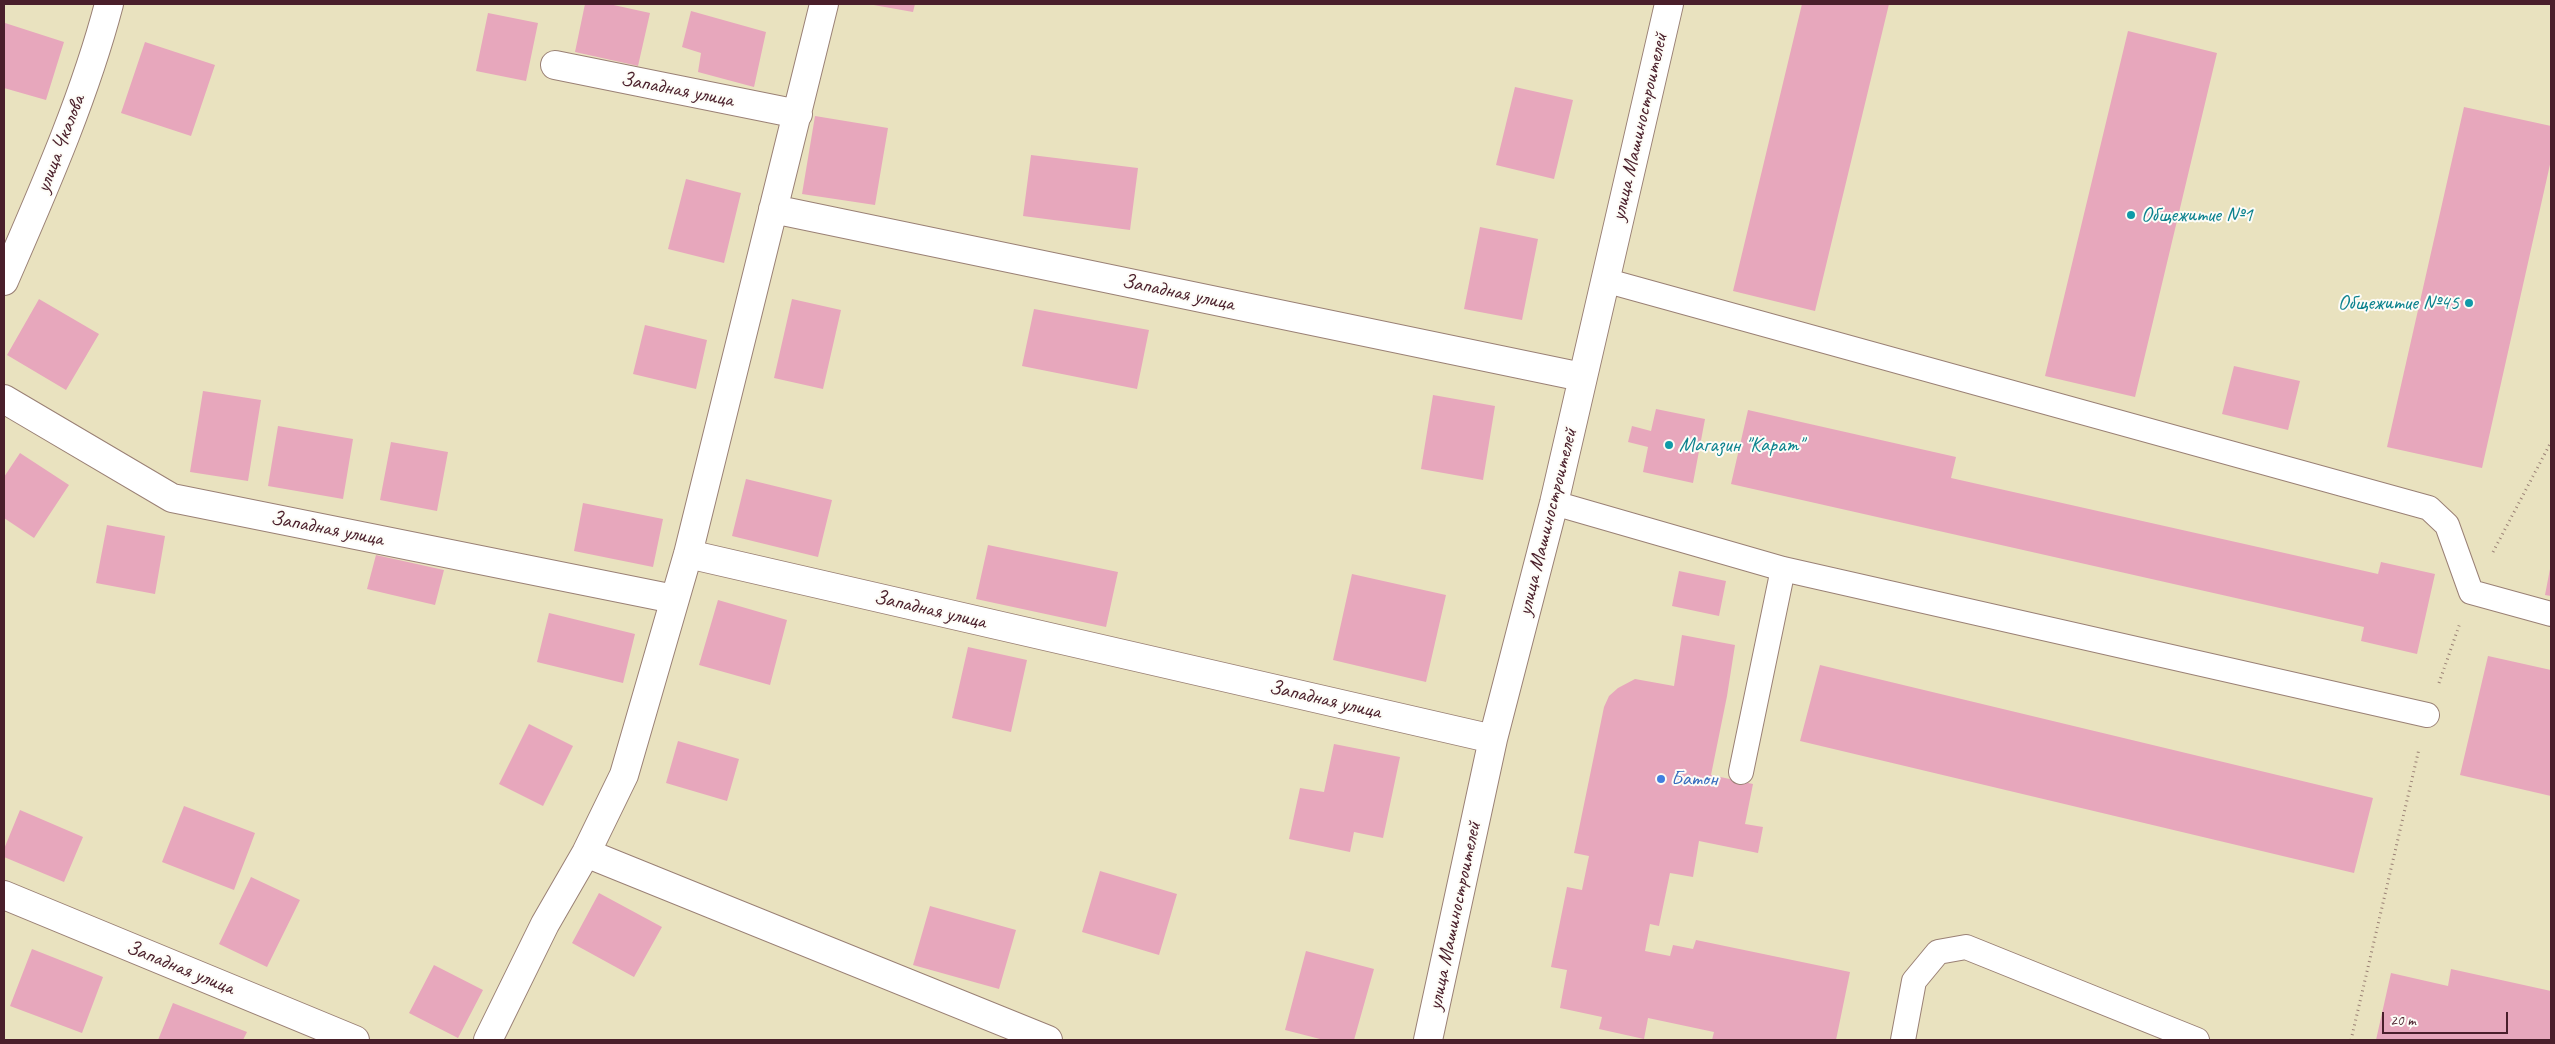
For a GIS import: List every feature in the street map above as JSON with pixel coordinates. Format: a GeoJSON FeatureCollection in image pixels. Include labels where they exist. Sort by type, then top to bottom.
{"type":"FeatureCollection","features":[{"type":"Feature","properties":{"kind":"street","name":"улица Чкалова"},"geometry":{"type":"LineString","coordinates":[[4,281],[40,198],[93,60],[109,4]]}},
{"type":"Feature","properties":{"kind":"street"},"geometry":{"type":"LineString","coordinates":[[488,1040],[545,924],[586,853],[624,775],[688,554],[824,4]]}},
{"type":"Feature","properties":{"kind":"street","name":"улица Машиностроителей"},"geometry":{"type":"LineString","coordinates":[[1428,1040],[1493,739],[1554,503],[1669,4]]}},
{"type":"Feature","properties":{"kind":"street","name":"Западная улица"},"geometry":{"type":"LineString","coordinates":[[556,65],[798,114]]}},
{"type":"Feature","properties":{"kind":"street","name":"Западная улица"},"geometry":{"type":"LineString","coordinates":[[773,209],[1582,377]]}},
{"type":"Feature","properties":{"kind":"street","name":"Западная улица"},"geometry":{"type":"LineString","coordinates":[[4,399],[172,498],[674,599]]}},
{"type":"Feature","properties":{"kind":"street","name":"Западная улица"},"geometry":{"type":"LineString","coordinates":[[688,554],[1493,739]]}},
{"type":"Feature","properties":{"kind":"street"},"geometry":{"type":"LineString","coordinates":[[586,853],[1048,1040]]}},
{"type":"Feature","properties":{"kind":"street","name":"Западная улица"},"geometry":{"type":"LineString","coordinates":[[4,895],[355,1040]]}},
{"type":"Feature","properties":{"kind":"lane"},"geometry":{"type":"LineString","coordinates":[[1604,280],[2429,508],[2447,525],[2471,592],[2551,614]]}},
{"type":"Feature","properties":{"kind":"lane"},"geometry":{"type":"LineString","coordinates":[[1554,503],[1783,569],[2427,715]]}},
{"type":"Feature","properties":{"kind":"lane"},"geometry":{"type":"LineString","coordinates":[[1741,772],[1783,569]]}},
{"type":"Feature","properties":{"kind":"lane"},"geometry":{"type":"LineString","coordinates":[[1902,1040],[1914,981],[1938,952],[1966,947],[2197,1040]]}},
{"type":"Feature","properties":{"kind":"building"},"geometry":{"type":"Polygon","coordinates":[[[585,4],[609,4],[650,13],[638,66],[575,52],[585,4]]]}},
{"type":"Feature","properties":{"kind":"building"},"geometry":{"type":"Polygon","coordinates":[[[868,4],[915,4],[913,12],[868,4]]]}},
{"type":"Feature","properties":{"kind":"building"},"geometry":{"type":"Polygon","coordinates":[[[1802,4],[1889,4],[1815,311],[1733,291],[1802,4]]]}},
{"type":"Feature","properties":{"kind":"building"},"geometry":{"type":"Polygon","coordinates":[[[691,11],[766,32],[754,87],[698,72],[701,53],[682,47],[691,11]]]}},
{"type":"Feature","properties":{"kind":"building"},"geometry":{"type":"Polygon","coordinates":[[[488,13],[538,23],[526,81],[476,71],[488,13]]]}},
{"type":"Feature","properties":{"kind":"building"},"geometry":{"type":"Polygon","coordinates":[[[5,23],[64,42],[46,100],[4,88],[5,23]]]}},
{"type":"Feature","properties":{"kind":"building","name":"Общежитие №1"},"geometry":{"type":"Polygon","coordinates":[[[2128,31],[2217,53],[2135,397],[2045,376],[2128,31]]]}},
{"type":"Feature","properties":{"kind":"building"},"geometry":{"type":"Polygon","coordinates":[[[145,42],[215,65],[191,136],[121,113],[145,42]]]}},
{"type":"Feature","properties":{"kind":"building"},"geometry":{"type":"Polygon","coordinates":[[[1515,87],[1573,100],[1554,179],[1496,165],[1515,87]]]}},
{"type":"Feature","properties":{"kind":"building","name":"Общежитие №45"},"geometry":{"type":"Polygon","coordinates":[[[2464,107],[2551,126],[2551,160],[2482,468],[2387,447],[2464,107]]]}},
{"type":"Feature","properties":{"kind":"building"},"geometry":{"type":"Polygon","coordinates":[[[815,116],[888,128],[875,205],[802,194],[815,116]]]}},
{"type":"Feature","properties":{"kind":"building"},"geometry":{"type":"Polygon","coordinates":[[[1031,155],[1138,168],[1130,230],[1023,216],[1031,155]]]}},
{"type":"Feature","properties":{"kind":"building"},"geometry":{"type":"Polygon","coordinates":[[[686,179],[741,193],[724,263],[668,249],[686,179]]]}},
{"type":"Feature","properties":{"kind":"building"},"geometry":{"type":"Polygon","coordinates":[[[1480,227],[1538,239],[1522,320],[1464,309],[1480,227]]]}},
{"type":"Feature","properties":{"kind":"building"},"geometry":{"type":"Polygon","coordinates":[[[39,299],[99,334],[66,390],[7,355],[39,299]]]}},
{"type":"Feature","properties":{"kind":"building"},"geometry":{"type":"Polygon","coordinates":[[[792,299],[841,310],[823,389],[774,378],[792,299]]]}},
{"type":"Feature","properties":{"kind":"building"},"geometry":{"type":"Polygon","coordinates":[[[1034,309],[1149,330],[1137,389],[1022,366],[1034,309]]]}},
{"type":"Feature","properties":{"kind":"building"},"geometry":{"type":"Polygon","coordinates":[[[645,325],[707,340],[696,389],[633,374],[645,325]]]}},
{"type":"Feature","properties":{"kind":"building"},"geometry":{"type":"Polygon","coordinates":[[[2234,366],[2300,381],[2288,430],[2222,414],[2234,366]]]}},
{"type":"Feature","properties":{"kind":"building"},"geometry":{"type":"Polygon","coordinates":[[[203,391],[261,400],[248,481],[190,472],[203,391]]]}},
{"type":"Feature","properties":{"kind":"building"},"geometry":{"type":"Polygon","coordinates":[[[1433,395],[1495,406],[1483,480],[1421,469],[1433,395]]]}},
{"type":"Feature","properties":{"kind":"building","name":"Магазин \"Карат\""},"geometry":{"type":"Polygon","coordinates":[[[1656,409],[1705,419],[1693,483],[1643,472],[1648,447],[1628,442],[1632,426],[1651,431],[1656,409]]]}},
{"type":"Feature","properties":{"kind":"building"},"geometry":{"type":"Polygon","coordinates":[[[1748,410],[1956,457],[1951,478],[2378,574],[2381,562],[2435,574],[2417,654],[2361,641],[2364,627],[1731,484],[1748,410]]]}},
{"type":"Feature","properties":{"kind":"building"},"geometry":{"type":"Polygon","coordinates":[[[278,426],[353,439],[343,499],[268,486],[278,426]]]}},
{"type":"Feature","properties":{"kind":"building"},"geometry":{"type":"Polygon","coordinates":[[[391,442],[448,452],[437,511],[380,500],[391,442]]]}},
{"type":"Feature","properties":{"kind":"building"},"geometry":{"type":"Polygon","coordinates":[[[20,453],[69,485],[34,538],[4,518],[4,477],[20,453]]]}},
{"type":"Feature","properties":{"kind":"building"},"geometry":{"type":"Polygon","coordinates":[[[746,479],[832,500],[818,557],[732,536],[746,479]]]}},
{"type":"Feature","properties":{"kind":"building"},"geometry":{"type":"Polygon","coordinates":[[[583,503],[663,519],[653,567],[574,551],[583,503]]]}},
{"type":"Feature","properties":{"kind":"building"},"geometry":{"type":"Polygon","coordinates":[[[107,525],[165,536],[155,594],[96,583],[107,525]]]}},
{"type":"Feature","properties":{"kind":"building"},"geometry":{"type":"Polygon","coordinates":[[[988,545],[1118,572],[1106,627],[976,599],[988,545]]]}},
{"type":"Feature","properties":{"kind":"building"},"geometry":{"type":"Polygon","coordinates":[[[376,555],[444,570],[435,605],[367,589],[376,555]]]}},
{"type":"Feature","properties":{"kind":"building"},"geometry":{"type":"Polygon","coordinates":[[[2551,569],[2551,596],[2545,595],[2551,569]]]}},
{"type":"Feature","properties":{"kind":"building"},"geometry":{"type":"Polygon","coordinates":[[[1679,571],[1726,581],[1719,616],[1672,606],[1679,571]]]}},
{"type":"Feature","properties":{"kind":"building"},"geometry":{"type":"Polygon","coordinates":[[[1352,574],[1446,595],[1426,682],[1333,660],[1352,574]]]}},
{"type":"Feature","properties":{"kind":"building"},"geometry":{"type":"Polygon","coordinates":[[[718,600],[787,620],[770,685],[699,665],[718,600]]]}},
{"type":"Feature","properties":{"kind":"building"},"geometry":{"type":"Polygon","coordinates":[[[549,613],[635,634],[623,683],[537,662],[549,613]]]}},
{"type":"Feature","properties":{"kind":"building"},"geometry":{"type":"Polygon","coordinates":[[[1682,635],[1735,645],[1711,775],[1753,784],[1745,824],[1763,827],[1758,853],[1699,841],[1693,877],[1670,873],[1659,926],[1650,924],[1645,951],[1670,956],[1673,945],[1693,949],[1696,940],[1850,972],[1836,1040],[1712,1040],[1714,1032],[1648,1018],[1644,1039],[1599,1029],[1602,1017],[1560,1008],[1567,970],[1551,967],[1567,887],[1582,890],[1589,856],[1574,853],[1604,707],[1609,696],[1618,688],[1635,679],[1674,686],[1682,635]]]}},
{"type":"Feature","properties":{"kind":"building"},"geometry":{"type":"Polygon","coordinates":[[[968,647],[1027,660],[1011,732],[952,718],[968,647]]]}},
{"type":"Feature","properties":{"kind":"building"},"geometry":{"type":"Polygon","coordinates":[[[2488,656],[2551,670],[2551,796],[2460,775],[2488,656]]]}},
{"type":"Feature","properties":{"kind":"building"},"geometry":{"type":"Polygon","coordinates":[[[1820,665],[2373,798],[2354,873],[1800,741],[1820,665]]]}},
{"type":"Feature","properties":{"kind":"building"},"geometry":{"type":"Polygon","coordinates":[[[529,724],[573,746],[543,806],[499,784],[529,724]]]}},
{"type":"Feature","properties":{"kind":"building"},"geometry":{"type":"Polygon","coordinates":[[[678,741],[739,759],[727,801],[666,783],[678,741]]]}},
{"type":"Feature","properties":{"kind":"building"},"geometry":{"type":"Polygon","coordinates":[[[1334,744],[1400,757],[1383,838],[1354,832],[1350,852],[1289,839],[1300,788],[1324,792],[1334,744]]]}},
{"type":"Feature","properties":{"kind":"building"},"geometry":{"type":"Polygon","coordinates":[[[184,806],[255,833],[234,890],[162,862],[184,806]]]}},
{"type":"Feature","properties":{"kind":"building"},"geometry":{"type":"Polygon","coordinates":[[[20,810],[83,837],[64,882],[4,857],[4,849],[20,810]]]}},
{"type":"Feature","properties":{"kind":"building"},"geometry":{"type":"Polygon","coordinates":[[[1100,871],[1177,894],[1159,955],[1082,932],[1100,871]]]}},
{"type":"Feature","properties":{"kind":"building"},"geometry":{"type":"Polygon","coordinates":[[[251,877],[300,900],[267,967],[219,944],[251,877]]]}},
{"type":"Feature","properties":{"kind":"building"},"geometry":{"type":"Polygon","coordinates":[[[599,893],[662,927],[634,977],[572,943],[599,893]]]}},
{"type":"Feature","properties":{"kind":"building"},"geometry":{"type":"Polygon","coordinates":[[[930,906],[1016,930],[999,989],[913,965],[930,906]]]}},
{"type":"Feature","properties":{"kind":"building"},"geometry":{"type":"Polygon","coordinates":[[[32,949],[103,977],[82,1033],[10,1006],[32,949]]]}},
{"type":"Feature","properties":{"kind":"building"},"geometry":{"type":"Polygon","coordinates":[[[1306,951],[1374,969],[1354,1040],[1324,1040],[1285,1030],[1306,951]]]}},
{"type":"Feature","properties":{"kind":"building"},"geometry":{"type":"Polygon","coordinates":[[[434,965],[483,990],[458,1038],[409,1013],[434,965]]]}},
{"type":"Feature","properties":{"kind":"building"},"geometry":{"type":"Polygon","coordinates":[[[2451,969],[2551,991],[2551,1040],[2376,1040],[2391,973],[2448,986],[2451,969]]]}},
{"type":"Feature","properties":{"kind":"building"},"geometry":{"type":"Polygon","coordinates":[[[173,1003],[247,1032],[243,1040],[158,1040],[173,1003]]]}},
{"type":"Feature","properties":{"kind":"place","name":"Общежитие №1"},"geometry":{"type":"Point","coordinates":[2131,215]}},
{"type":"Feature","properties":{"kind":"place","name":"Общежитие №45"},"geometry":{"type":"Point","coordinates":[2469,303]}},
{"type":"Feature","properties":{"kind":"place","name":"Магазин \"Карат\""},"geometry":{"type":"Point","coordinates":[1669,445]}},
{"type":"Feature","properties":{"kind":"place","name":"Батон"},"geometry":{"type":"Point","coordinates":[1661,779]}}]}
